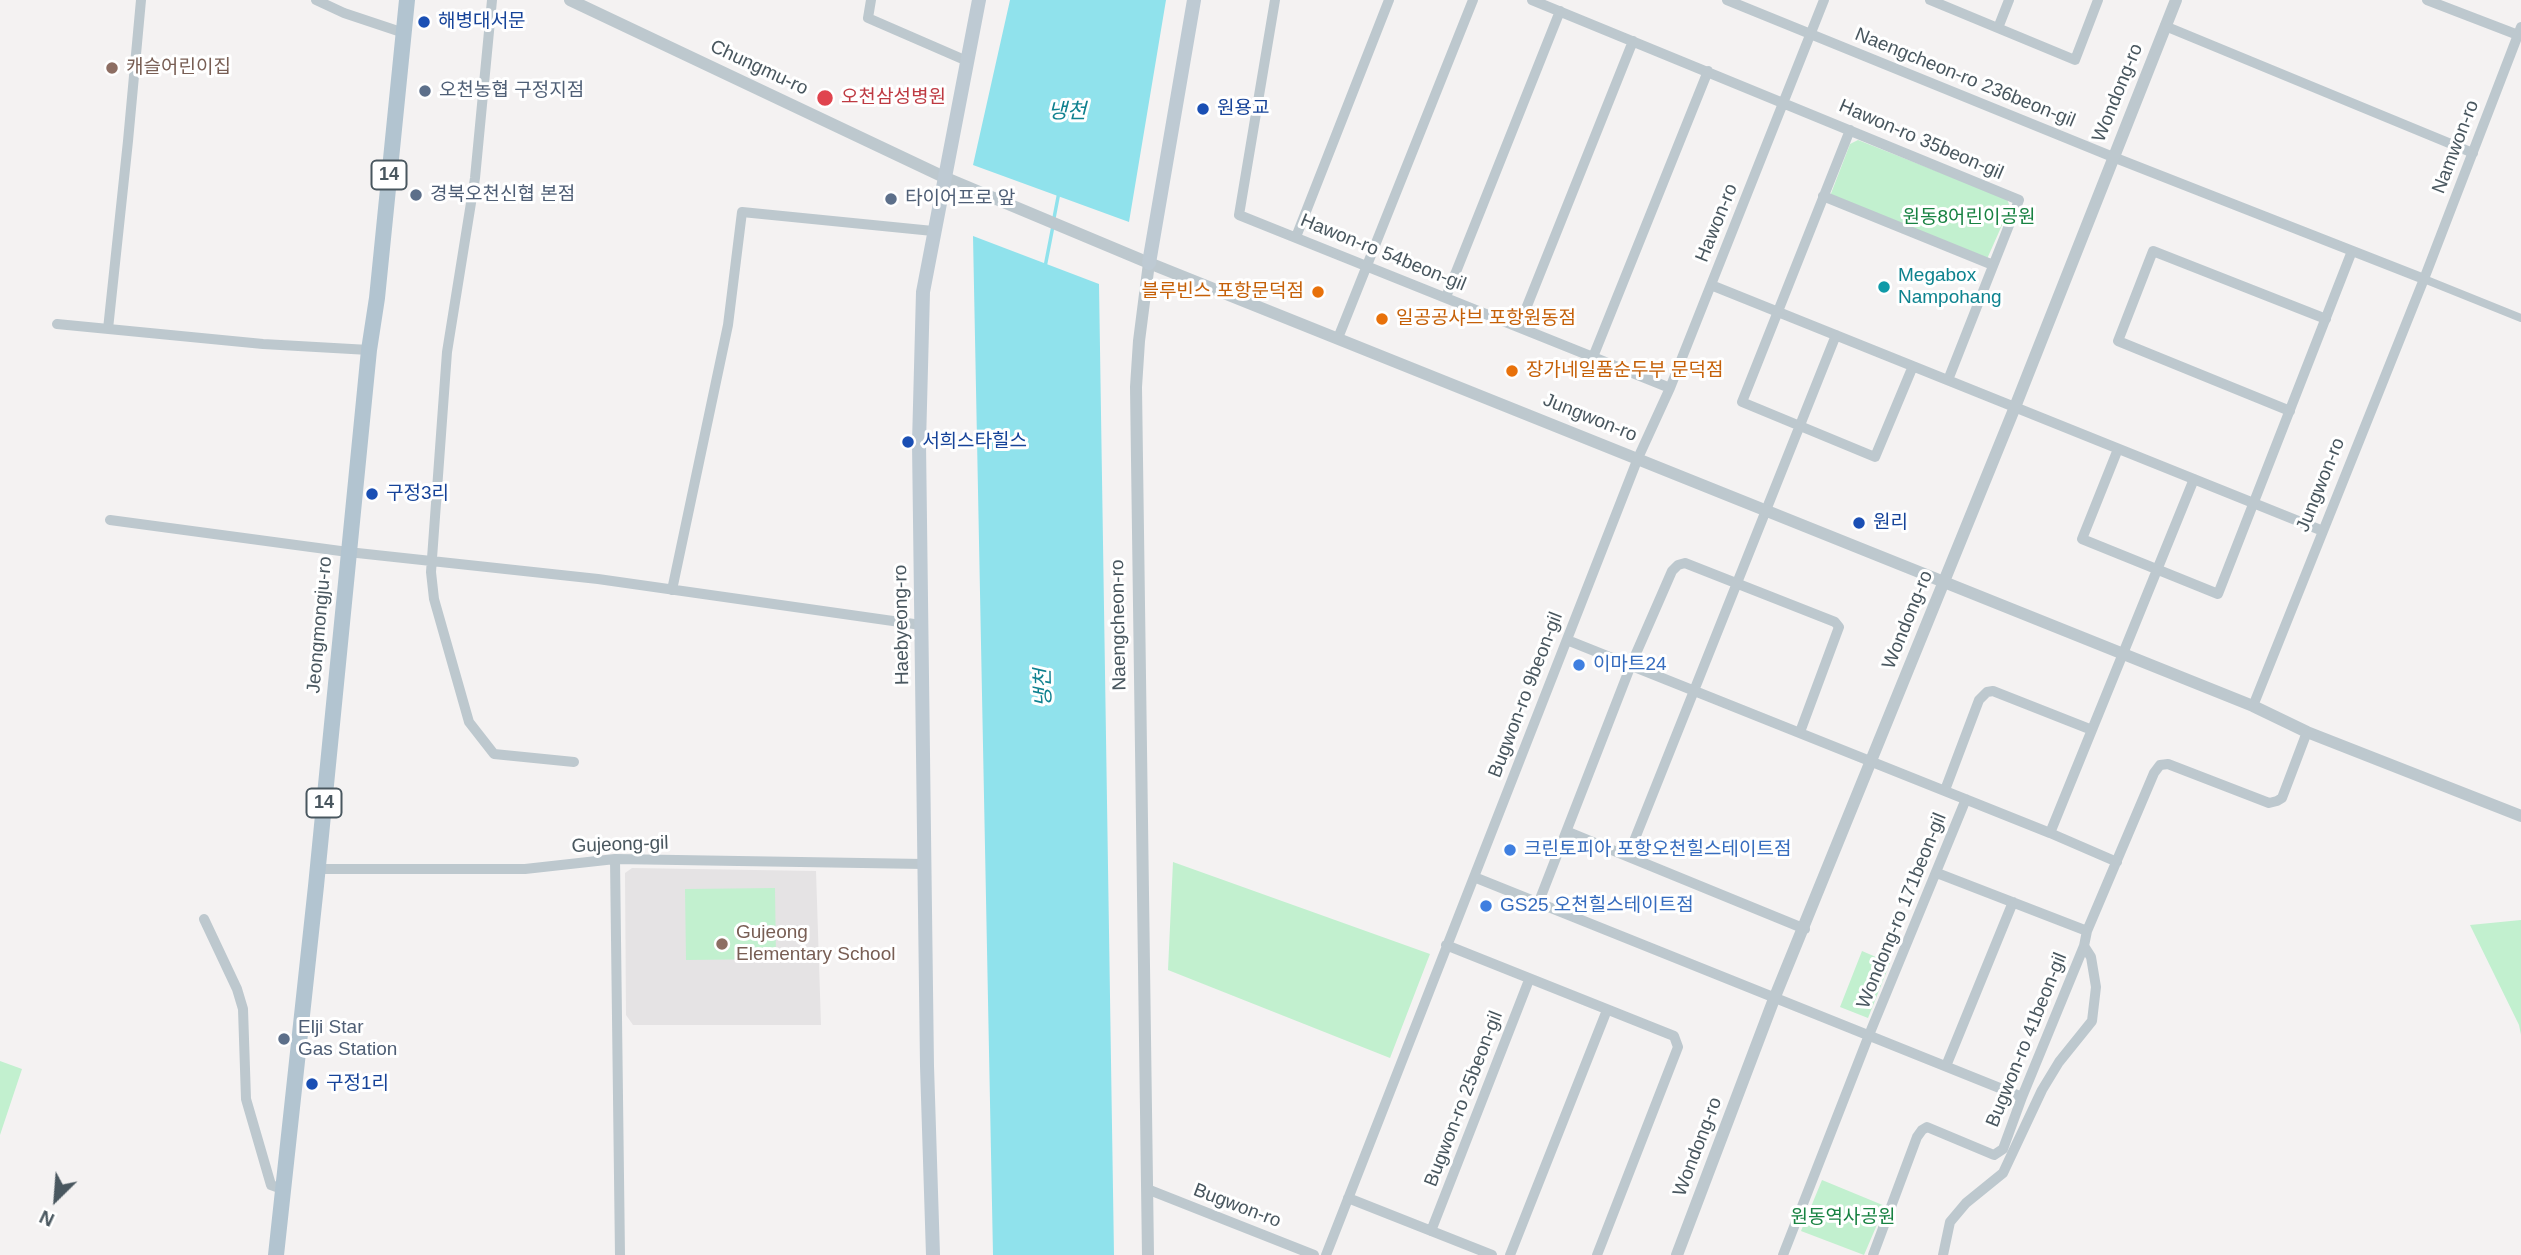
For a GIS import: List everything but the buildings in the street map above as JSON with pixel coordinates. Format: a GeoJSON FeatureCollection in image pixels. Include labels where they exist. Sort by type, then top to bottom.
{"type":"FeatureCollection","features":[{"type":"Feature","properties":{"kind":"main road","name":"Jeongmongju-ro"},"geometry":{"type":"LineString","coordinates":[[276,1255],[407,0]]}},
{"type":"Feature","properties":{"kind":"main road","name":"Haebyeong-ro"},"geometry":{"type":"LineString","coordinates":[[933,1255],[924,864],[919,443],[923,305],[933,231],[946,178],[979,0]]}},
{"type":"Feature","properties":{"kind":"main road","name":"Naengcheon-ro"},"geometry":{"type":"LineString","coordinates":[[1149,263],[1194,0]]}},
{"type":"Feature","properties":{"kind":"street"},"geometry":{"type":"LineString","coordinates":[[108,329],[141,0]]}},
{"type":"Feature","properties":{"kind":"street"},"geometry":{"type":"LineString","coordinates":[[316,0],[344,13],[404,33]]}},
{"type":"Feature","properties":{"kind":"street"},"geometry":{"type":"LineString","coordinates":[[492,0],[475,178],[447,352],[432,561],[434,599],[469,722],[494,754],[574,762]]}},
{"type":"Feature","properties":{"kind":"street","name":"Chungmu-ro"},"geometry":{"type":"LineString","coordinates":[[570,0],[946,178],[1127,254]]}},
{"type":"Feature","properties":{"kind":"street"},"geometry":{"type":"LineString","coordinates":[[871,0],[868,18],[967,61]]}},
{"type":"Feature","properties":{"kind":"street","name":"Hawon-ro 54beon-gil"},"geometry":{"type":"LineString","coordinates":[[1275,0],[1239,215],[1670,388]]}},
{"type":"Feature","properties":{"kind":"street"},"geometry":{"type":"LineString","coordinates":[[1296,237],[1389,0]]}},
{"type":"Feature","properties":{"kind":"street"},"geometry":{"type":"LineString","coordinates":[[1338,338],[1473,0]]}},
{"type":"Feature","properties":{"kind":"street","name":"Hawon-ro 35beon-gil"},"geometry":{"type":"LineString","coordinates":[[1532,0],[2019,200],[1993,265]]}},
{"type":"Feature","properties":{"kind":"street","name":"Naengcheon-ro 236beon-gil"},"geometry":{"type":"LineString","coordinates":[[1727,0],[2113,157],[2424,279]]}},
{"type":"Feature","properties":{"kind":"street","name":"Hawon-ro"},"geometry":{"type":"LineString","coordinates":[[1638,458],[1670,388],[1824,0]]}},
{"type":"Feature","properties":{"kind":"street"},"geometry":{"type":"LineString","coordinates":[[1930,0],[2075,60],[2098,0]]}},
{"type":"Feature","properties":{"kind":"street"},"geometry":{"type":"LineString","coordinates":[[1997,28],[2008,0]]}},
{"type":"Feature","properties":{"kind":"street","name":"Wondong-ro"},"geometry":{"type":"LineString","coordinates":[[1677,1255],[1774,999],[1805,929],[1945,582],[2176,0]]}},
{"type":"Feature","properties":{"kind":"street"},"geometry":{"type":"LineString","coordinates":[[2427,0],[2519,31]]}},
{"type":"Feature","properties":{"kind":"street"},"geometry":{"type":"LineString","coordinates":[[1446,297],[1560,11]]}},
{"type":"Feature","properties":{"kind":"street"},"geometry":{"type":"LineString","coordinates":[[2165,26],[2473,153]]}},
{"type":"Feature","properties":{"kind":"street","name":"Namwon-ro"},"geometry":{"type":"LineString","coordinates":[[2424,279],[2519,31]]}},
{"type":"Feature","properties":{"kind":"street"},"geometry":{"type":"LineString","coordinates":[[1519,327],[1633,41]]}},
{"type":"Feature","properties":{"kind":"street"},"geometry":{"type":"LineString","coordinates":[[1593,357],[1708,71]]}},
{"type":"Feature","properties":{"kind":"street"},"geometry":{"type":"LineString","coordinates":[[1850,130],[1742,402],[1875,457],[1913,366]]}},
{"type":"Feature","properties":{"kind":"street"},"geometry":{"type":"LineString","coordinates":[[1823,196],[1993,265],[1948,380]]}},
{"type":"Feature","properties":{"kind":"street"},"geometry":{"type":"LineString","coordinates":[[672,590],[728,325],[743,212],[933,231]]}},
{"type":"Feature","properties":{"kind":"street"},"geometry":{"type":"LineString","coordinates":[[2290,411],[2118,341],[2154,251],[2326,319]]}},
{"type":"Feature","properties":{"kind":"street"},"geometry":{"type":"LineString","coordinates":[[2118,449],[2082,539],[2218,594],[2352,251]]}},
{"type":"Feature","properties":{"kind":"street","name":"Jungwon-ro"},"geometry":{"type":"LineString","coordinates":[[1127,254],[2253,706],[2307,733],[2521,816]]}},
{"type":"Feature","properties":{"kind":"street","name":"Naengcheon-ro"},"geometry":{"type":"LineString","coordinates":[[1148,1255],[1136,387],[1149,263]]}},
{"type":"Feature","properties":{"kind":"street"},"geometry":{"type":"LineString","coordinates":[[2424,279],[2521,318]]}},
{"type":"Feature","properties":{"kind":"street","name":"Jungwon-ro"},"geometry":{"type":"LineString","coordinates":[[2253,706],[2424,279]]}},
{"type":"Feature","properties":{"kind":"street"},"geometry":{"type":"LineString","coordinates":[[1711,285],[2323,531]]}},
{"type":"Feature","properties":{"kind":"street"},"geometry":{"type":"LineString","coordinates":[[57,324],[263,344],[369,350]]}},
{"type":"Feature","properties":{"kind":"street"},"geometry":{"type":"LineString","coordinates":[[1628,856],[1836,335]]}},
{"type":"Feature","properties":{"kind":"street","name":"Bugwon-ro 9beon-gil"},"geometry":{"type":"LineString","coordinates":[[1326,1255],[1638,458]]}},
{"type":"Feature","properties":{"kind":"street"},"geometry":{"type":"LineString","coordinates":[[2050,833],[2194,479]]}},
{"type":"Feature","properties":{"kind":"street"},"geometry":{"type":"LineString","coordinates":[[110,520],[348,552],[598,579],[921,625]]}},
{"type":"Feature","properties":{"kind":"street"},"geometry":{"type":"LineString","coordinates":[[1538,904],[1632,665],[1672,571],[1678,565],[1685,563],[1835,622],[1839,627],[1800,732]]}},
{"type":"Feature","properties":{"kind":"street"},"geometry":{"type":"LineString","coordinates":[[1567,640],[1871,760],[2118,862]]}},
{"type":"Feature","properties":{"kind":"street"},"geometry":{"type":"LineString","coordinates":[[1945,790],[1979,700],[1987,692],[1993,691],[2092,730]]}},
{"type":"Feature","properties":{"kind":"street","name":"Bugwon-ro 41beon-gil"},"geometry":{"type":"LineString","coordinates":[[1874,1255],[1917,1137],[1922,1130],[1927,1127],[1993,1155],[2003,1149],[2084,946],[2087,931],[2154,773],[2160,765],[2168,764],[2269,803],[2277,802],[2282,797],[2307,733]]}},
{"type":"Feature","properties":{"kind":"street","name":"Wondong-ro 171beon-gil"},"geometry":{"type":"LineString","coordinates":[[1783,1255],[1869,1035],[1966,799]]}},
{"type":"Feature","properties":{"kind":"street"},"geometry":{"type":"LineString","coordinates":[[1568,832],[1805,929]]}},
{"type":"Feature","properties":{"kind":"street"},"geometry":{"type":"LineString","coordinates":[[615,859],[620,1255]]}},
{"type":"Feature","properties":{"kind":"street","name":"Gujeong-gil"},"geometry":{"type":"LineString","coordinates":[[318,869],[524,869],[615,859],[924,864]]}},
{"type":"Feature","properties":{"kind":"street"},"geometry":{"type":"LineString","coordinates":[[1937,873],[2087,931]]}},
{"type":"Feature","properties":{"kind":"street","name":"Wondong-ro 171beon-gil"},"geometry":{"type":"LineString","coordinates":[[1474,877],[2022,1097]]}},
{"type":"Feature","properties":{"kind":"street"},"geometry":{"type":"LineString","coordinates":[[1946,1066],[2014,902]]}},
{"type":"Feature","properties":{"kind":"street"},"geometry":{"type":"LineString","coordinates":[[204,919],[237,989],[243,1009],[246,1099],[271,1185],[282,1189]]}},
{"type":"Feature","properties":{"kind":"street"},"geometry":{"type":"LineString","coordinates":[[1446,945],[1674,1037],[1678,1047],[1597,1255]]}},
{"type":"Feature","properties":{"kind":"street"},"geometry":{"type":"LineString","coordinates":[[1943,1255],[1950,1222],[1966,1203],[2003,1173],[2042,1090],[2059,1062],[2092,1020],[2096,987],[2091,957],[2084,946]]}},
{"type":"Feature","properties":{"kind":"street","name":"Bugwon-ro 25beon-gil"},"geometry":{"type":"LineString","coordinates":[[1431,1231],[1530,979]]}},
{"type":"Feature","properties":{"kind":"street"},"geometry":{"type":"LineString","coordinates":[[1510,1255],[1607,1010]]}},
{"type":"Feature","properties":{"kind":"street","name":"Bugwon-ro"},"geometry":{"type":"LineString","coordinates":[[1147,1189],[1314,1255]]}},
{"type":"Feature","properties":{"kind":"street"},"geometry":{"type":"LineString","coordinates":[[1348,1198],[1492,1255]]}},
{"type":"Feature","properties":{"kind":"shaded area","name":"Gujeong Elementary School"},"geometry":{"type":"Polygon","coordinates":[[[632,868],[816,871],[821,1025],[633,1025],[626,1015],[625,873],[632,868]]]}},
{"type":"Feature","properties":{"kind":"green space","name":"원동8어린이공원"},"geometry":{"type":"Polygon","coordinates":[[[1858,140],[2007,199],[2010,207],[1987,259],[1830,196],[1850,144],[1858,140]]]}},
{"type":"Feature","properties":{"kind":"green space"},"geometry":{"type":"Polygon","coordinates":[[[1173,862],[1430,954],[1390,1058],[1168,970],[1173,862]]]}},
{"type":"Feature","properties":{"kind":"green space"},"geometry":{"type":"Polygon","coordinates":[[[775,888],[776,959],[686,960],[685,889],[775,888]]]}},
{"type":"Feature","properties":{"kind":"green space"},"geometry":{"type":"Polygon","coordinates":[[[2521,920],[2521,1035],[2519,1025],[2470,925],[2521,920]]]}},
{"type":"Feature","properties":{"kind":"green space"},"geometry":{"type":"Polygon","coordinates":[[[1862,951],[1890,963],[1868,1018],[1840,1007],[1862,951]]]}},
{"type":"Feature","properties":{"kind":"green space"},"geometry":{"type":"Polygon","coordinates":[[[0,1061],[22,1069],[0,1135],[0,1061]]]}},
{"type":"Feature","properties":{"kind":"green space","name":"원동역사공원"},"geometry":{"type":"Polygon","coordinates":[[[1822,1180],[1885,1206],[1864,1255],[1801,1231],[1822,1180]]]}},
{"type":"Feature","properties":{"kind":"water","name":"냉천"},"geometry":{"type":"Polygon","coordinates":[[[1010,0],[1166,0],[1129,222],[973,165],[1010,0]]]}},
{"type":"Feature","properties":{"kind":"water"},"geometry":{"type":"Polygon","coordinates":[[[973,236],[1099,284],[1114,1255],[993,1255],[973,236]]]}},
{"type":"Feature","properties":{"kind":"waterway","name":"냉천"},"geometry":{"type":"LineString","coordinates":[[1054,218],[1059,192]]}},
{"type":"Feature","properties":{"kind":"waterway","name":"냉천"},"geometry":{"type":"LineString","coordinates":[[1045,267],[1053,226]]}},
{"type":"Feature","properties":{"kind":"place","name":"해병대서문"},"geometry":{"type":"Point","coordinates":[424,22]}},
{"type":"Feature","properties":{"kind":"place","name":"캐슬어린이집"},"geometry":{"type":"Point","coordinates":[112,68]}},
{"type":"Feature","properties":{"kind":"place","name":"오천농협 구정지점"},"geometry":{"type":"Point","coordinates":[425,91]}},
{"type":"Feature","properties":{"kind":"place","name":"오천삼성병원"},"geometry":{"type":"Point","coordinates":[825,98]}},
{"type":"Feature","properties":{"kind":"place","name":"원용교"},"geometry":{"type":"Point","coordinates":[1203,109]}},
{"type":"Feature","properties":{"kind":"place","name":"경북오천신협 본점"},"geometry":{"type":"Point","coordinates":[416,195]}},
{"type":"Feature","properties":{"kind":"place","name":"타이어프로 앞"},"geometry":{"type":"Point","coordinates":[891,199]}},
{"type":"Feature","properties":{"kind":"place","name":"Megabox Nampohang"},"geometry":{"type":"Point","coordinates":[1884,287]}},
{"type":"Feature","properties":{"kind":"place","name":"블루빈스 포항문덕점"},"geometry":{"type":"Point","coordinates":[1318,292]}},
{"type":"Feature","properties":{"kind":"place","name":"일공공샤브 포항원동점"},"geometry":{"type":"Point","coordinates":[1382,319]}},
{"type":"Feature","properties":{"kind":"place","name":"장가네일품순두부 문덕점"},"geometry":{"type":"Point","coordinates":[1512,371]}},
{"type":"Feature","properties":{"kind":"place","name":"서희스타힐스"},"geometry":{"type":"Point","coordinates":[908,442]}},
{"type":"Feature","properties":{"kind":"place","name":"구정3리"},"geometry":{"type":"Point","coordinates":[372,494]}},
{"type":"Feature","properties":{"kind":"place","name":"원리"},"geometry":{"type":"Point","coordinates":[1859,523]}},
{"type":"Feature","properties":{"kind":"place","name":"이마트24"},"geometry":{"type":"Point","coordinates":[1579,665]}},
{"type":"Feature","properties":{"kind":"place","name":"크린토피아 포항오천힐스테이트점"},"geometry":{"type":"Point","coordinates":[1510,850]}},
{"type":"Feature","properties":{"kind":"place","name":"GS25 오천힐스테이트점"},"geometry":{"type":"Point","coordinates":[1486,906]}},
{"type":"Feature","properties":{"kind":"place","name":"Gujeong Elementary School"},"geometry":{"type":"Point","coordinates":[722,944]}},
{"type":"Feature","properties":{"kind":"place","name":"Elji Star Gas Station"},"geometry":{"type":"Point","coordinates":[284,1039]}},
{"type":"Feature","properties":{"kind":"place","name":"구정1리"},"geometry":{"type":"Point","coordinates":[312,1084]}}]}
